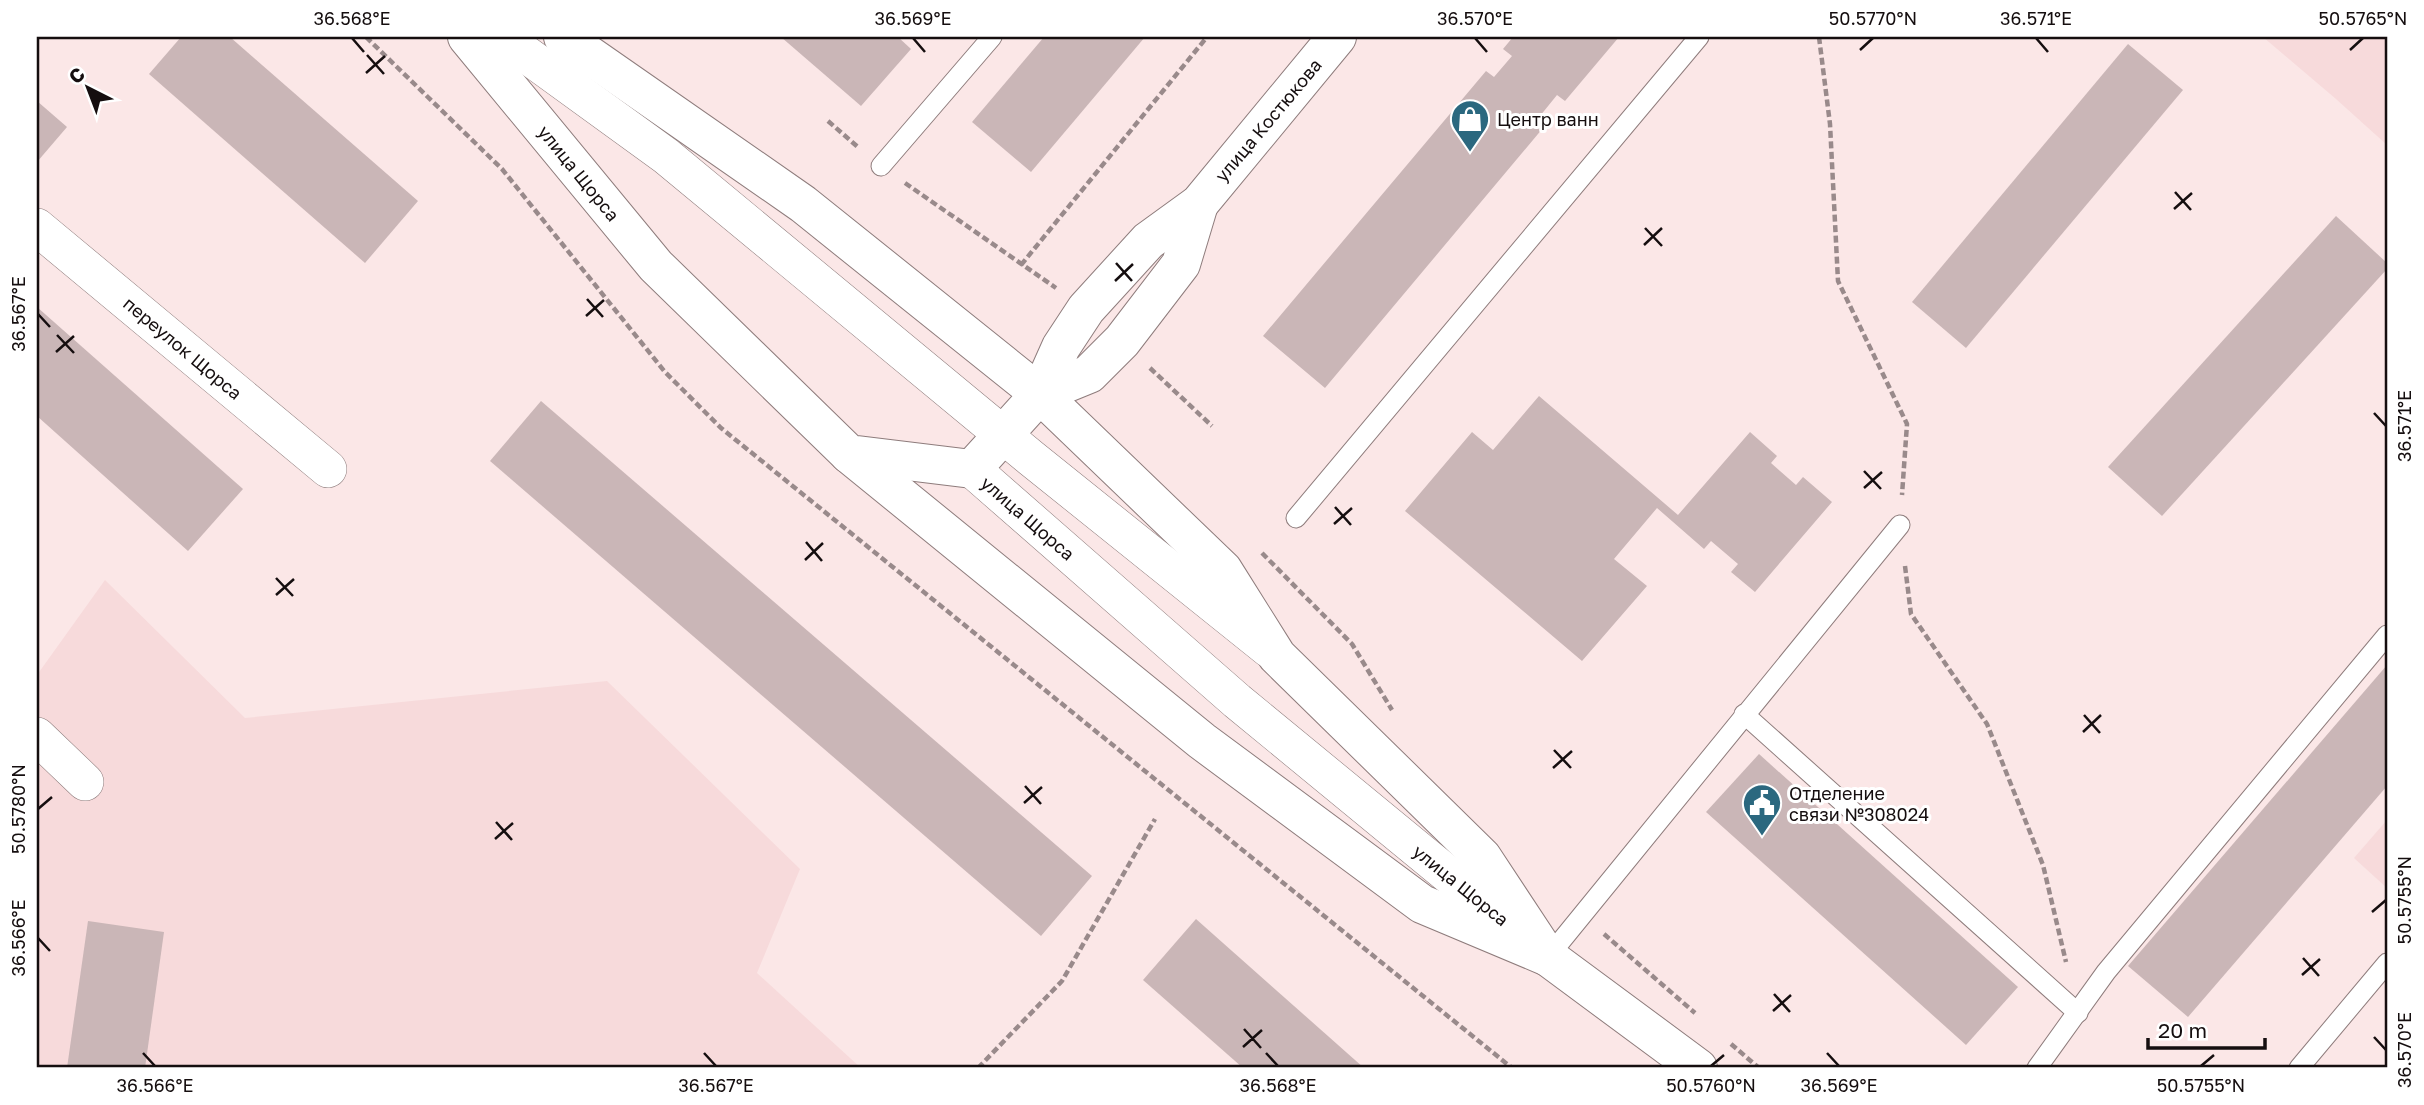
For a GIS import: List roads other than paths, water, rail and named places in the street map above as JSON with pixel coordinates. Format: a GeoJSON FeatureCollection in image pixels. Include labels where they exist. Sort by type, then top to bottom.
{"type":"FeatureCollection","features":[{"type":"Feature","properties":{"kind":"main road","name":"улица Щорса"},"geometry":{"type":"LineString","coordinates":[[467,37],[656,266],[849,454],[972,469]]}},
{"type":"Feature","properties":{"kind":"main road"},"geometry":{"type":"LineString","coordinates":[[563,37],[803,204],[1040,394],[1223,570],[1277,656]]}},
{"type":"Feature","properties":{"kind":"main road","name":"улица Костюкова"},"geometry":{"type":"LineString","coordinates":[[972,469],[1040,394],[1061,347],[1086,309],[1148,241],[1199,204],[1337,37]]}},
{"type":"Feature","properties":{"kind":"main road"},"geometry":{"type":"LineString","coordinates":[[849,454],[1202,741],[1422,904],[1548,957]]}},
{"type":"Feature","properties":{"kind":"main road","name":"улица Щорса"},"geometry":{"type":"LineString","coordinates":[[1277,656],[1482,857],[1548,957],[1698,1068]]}},
{"type":"Feature","properties":{"kind":"street","name":"улица Щорса"},"geometry":{"type":"LineString","coordinates":[[502,37],[666,156],[1003,435],[1277,656]]}},
{"type":"Feature","properties":{"kind":"street","name":"переулок Щорса"},"geometry":{"type":"LineString","coordinates":[[37,227],[328,469]]}},
{"type":"Feature","properties":{"kind":"street","name":"улица Щорса"},"geometry":{"type":"LineString","coordinates":[[972,469],[1237,702],[1548,957]]}},
{"type":"Feature","properties":{"kind":"street"},"geometry":{"type":"LineString","coordinates":[[37,736],[85,782]]}},
{"type":"Feature","properties":{"kind":"lane"},"geometry":{"type":"LineString","coordinates":[[881,166],[992,37]]}},
{"type":"Feature","properties":{"kind":"lane"},"geometry":{"type":"LineString","coordinates":[[1296,518],[1699,37]]}},
{"type":"Feature","properties":{"kind":"lane"},"geometry":{"type":"LineString","coordinates":[[1548,957],[1900,524]]}},
{"type":"Feature","properties":{"kind":"lane"},"geometry":{"type":"LineString","coordinates":[[2037,1068],[2106,972],[2387,635]]}},
{"type":"Feature","properties":{"kind":"lane"},"geometry":{"type":"LineString","coordinates":[[1744,714],[2078,1013]]}},
{"type":"Feature","properties":{"kind":"lane"},"geometry":{"type":"LineString","coordinates":[[2299,1068],[2387,963]]}},
{"type":"Feature","properties":{"kind":"place","name":"Центр ванн"},"geometry":{"type":"Point","coordinates":[1470,153]}},
{"type":"Feature","properties":{"kind":"place","name":"Отделение связи №308024"},"geometry":{"type":"Point","coordinates":[1762,837]}}]}
